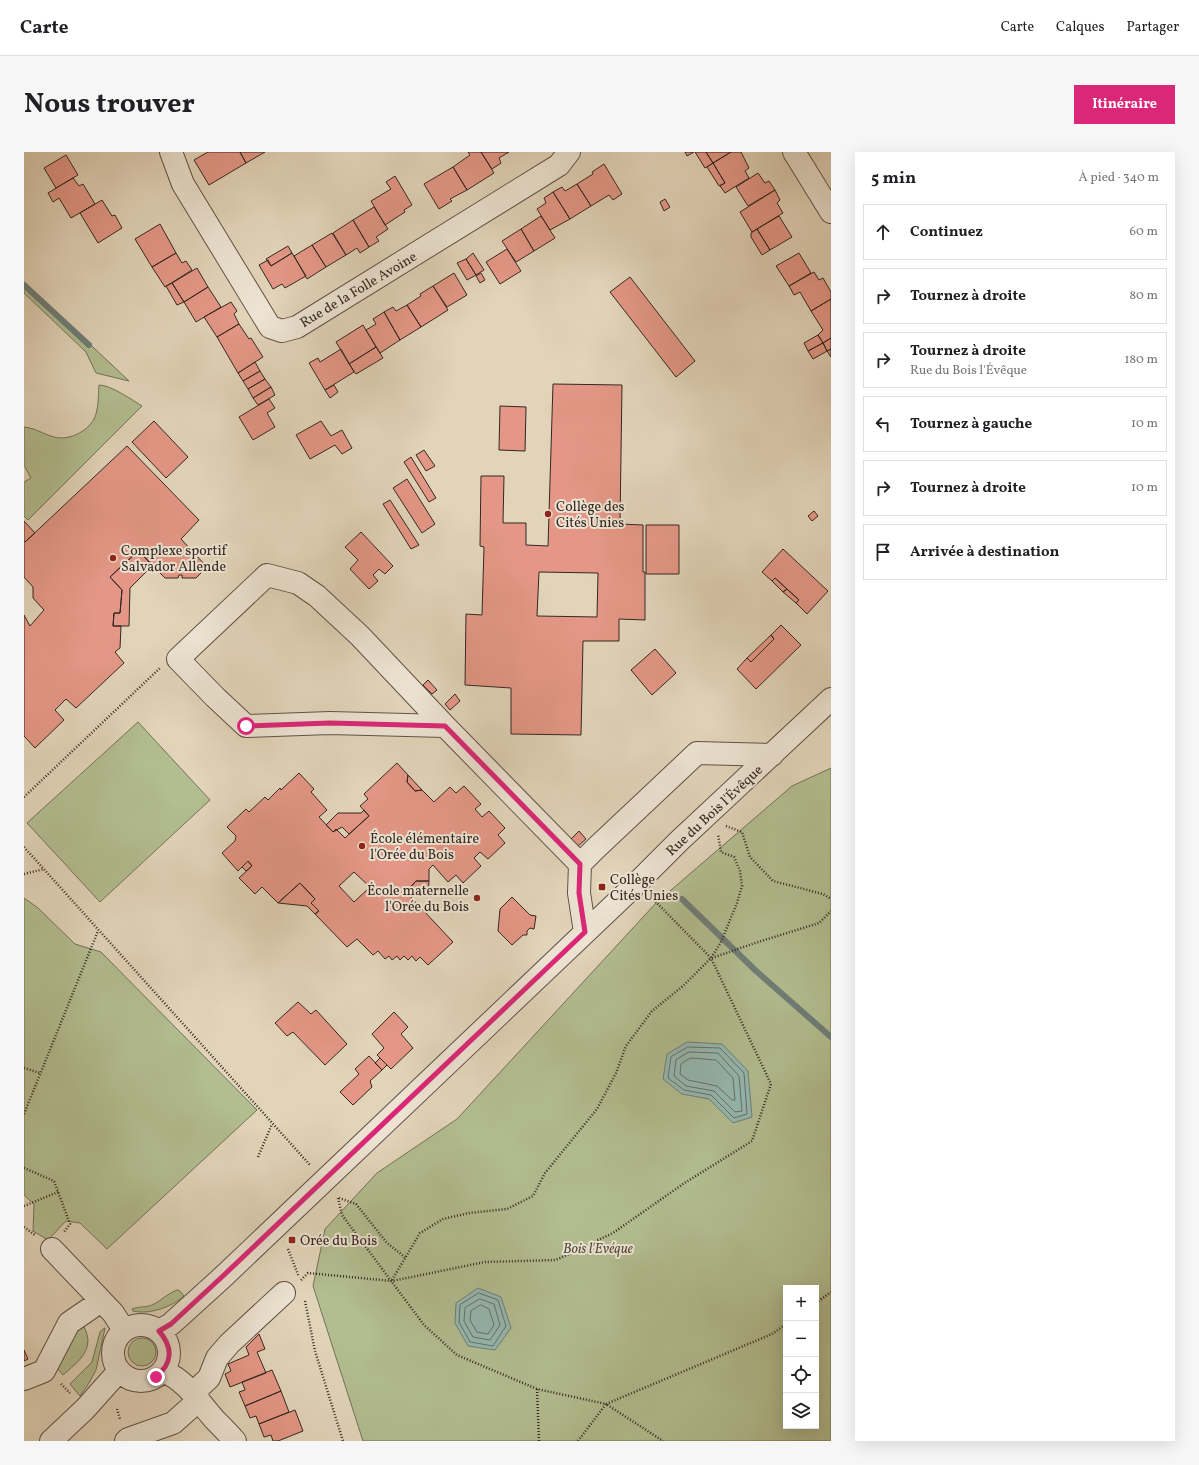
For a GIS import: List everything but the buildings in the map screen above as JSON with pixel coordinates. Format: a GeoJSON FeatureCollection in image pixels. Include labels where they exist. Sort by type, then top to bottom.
{"type":"FeatureCollection","features":[{"type":"Feature","properties":{"kind":"street","name":"Rue de la Folle Avoine"},"geometry":{"type":"LineString","coordinates":[[172,152],[183,184],[270,327],[282,331],[297,327],[559,165],[569,152]]}},
{"type":"Feature","properties":{"kind":"street"},"geometry":{"type":"LineString","coordinates":[[794,152],[831,212]]}},
{"type":"Feature","properties":{"kind":"street"},"geometry":{"type":"LineString","coordinates":[[445,726],[330,723],[246,726],[178,659],[267,575],[298,583],[318,596],[360,636],[445,726],[580,864]]}},
{"type":"Feature","properties":{"kind":"street","name":"Rue du Bois l'Évêque"},"geometry":{"type":"LineString","coordinates":[[159,1331],[171,1324],[224,1275],[831,699]]}},
{"type":"Feature","properties":{"kind":"street"},"geometry":{"type":"LineString","coordinates":[[585,932],[579,893],[580,864],[697,753],[772,755]]}},
{"type":"Feature","properties":{"kind":"street"},"geometry":{"type":"LineString","coordinates":[[52,1249],[113,1313],[124,1330]]}},
{"type":"Feature","properties":{"kind":"street"},"geometry":{"type":"LineString","coordinates":[[126,1441],[173,1422],[196,1396],[209,1378],[217,1358],[229,1344],[294,1294]]}},
{"type":"Feature","properties":{"kind":"street"},"geometry":{"type":"LineString","coordinates":[[24,1379],[44,1371],[69,1323],[101,1301]]}},
{"type":"Feature","properties":{"kind":"street"},"geometry":{"type":"LineString","coordinates":[[146,1325],[159,1331],[169,1346],[170,1355],[168,1364],[163,1371],[149,1380],[141,1382],[125,1377],[119,1371],[113,1357],[112,1349],[119,1335],[131,1326],[146,1325]]}},
{"type":"Feature","properties":{"kind":"street"},"geometry":{"type":"LineString","coordinates":[[51,1441],[85,1409],[119,1371]]}},
{"type":"Feature","properties":{"kind":"street"},"geometry":{"type":"LineString","coordinates":[[163,1371],[179,1379],[196,1396],[215,1420],[235,1441]]}},
{"type":"Feature","properties":{"kind":"path"},"geometry":{"type":"LineString","coordinates":[[24,797],[160,667],[178,659]]}},
{"type":"Feature","properties":{"kind":"path"},"geometry":{"type":"LineString","coordinates":[[724,826],[742,832],[750,856],[773,881],[823,894],[831,900]]}},
{"type":"Feature","properties":{"kind":"path"},"geometry":{"type":"LineString","coordinates":[[392,1281],[420,1233],[443,1219],[469,1213],[507,1209],[533,1196],[545,1173],[597,1109],[616,1073],[626,1046],[652,1011],[683,986],[711,958],[721,942],[737,903],[742,886],[740,871],[734,857],[721,852],[718,831]]}},
{"type":"Feature","properties":{"kind":"path"},"geometry":{"type":"LineString","coordinates":[[24,847],[308,1163]]}},
{"type":"Feature","properties":{"kind":"path"},"geometry":{"type":"LineString","coordinates":[[24,874],[44,869]]}},
{"type":"Feature","properties":{"kind":"path"},"geometry":{"type":"LineString","coordinates":[[288,1249],[300,1281],[308,1273],[392,1281],[485,1262],[556,1260],[613,1233],[683,1184],[752,1141],[771,1084],[711,958],[649,895]]}},
{"type":"Feature","properties":{"kind":"path"},"geometry":{"type":"LineString","coordinates":[[711,958],[755,942],[819,923],[831,911]]}},
{"type":"Feature","properties":{"kind":"path"},"geometry":{"type":"LineString","coordinates":[[24,1114],[99,930]]}},
{"type":"Feature","properties":{"kind":"path"},"geometry":{"type":"LineString","coordinates":[[24,1068],[40,1073]]}},
{"type":"Feature","properties":{"kind":"path"},"geometry":{"type":"LineString","coordinates":[[258,1157],[272,1124]]}},
{"type":"Feature","properties":{"kind":"path"},"geometry":{"type":"LineString","coordinates":[[24,1168],[54,1181],[70,1224],[52,1249]]}},
{"type":"Feature","properties":{"kind":"path"},"geometry":{"type":"LineString","coordinates":[[24,1206],[58,1192]]}},
{"type":"Feature","properties":{"kind":"path"},"geometry":{"type":"LineString","coordinates":[[406,1258],[387,1244],[356,1204],[339,1198],[342,1215],[424,1325],[457,1355],[537,1389],[606,1404],[663,1441]]}},
{"type":"Feature","properties":{"kind":"path"},"geometry":{"type":"LineString","coordinates":[[819,1301],[831,1292]]}},
{"type":"Feature","properties":{"kind":"path"},"geometry":{"type":"LineString","coordinates":[[294,1294],[315,1351],[343,1441]]}},
{"type":"Feature","properties":{"kind":"path"},"geometry":{"type":"LineString","coordinates":[[578,1441],[606,1404],[772,1334],[783,1326]]}},
{"type":"Feature","properties":{"kind":"path"},"geometry":{"type":"LineString","coordinates":[[537,1389],[539,1441]]}},
{"type":"Feature","properties":{"kind":"green space"},"geometry":{"type":"Polygon","coordinates":[[[24,282],[129,381],[96,373],[86,352],[24,293],[24,282]]]}},
{"type":"Feature","properties":{"kind":"green space"},"geometry":{"type":"Polygon","coordinates":[[[99,385],[109,387],[142,406],[28,520],[24,516],[24,482],[31,478],[24,465],[24,427],[59,438],[65,438],[77,434],[91,424],[96,415],[99,385]]]}},
{"type":"Feature","properties":{"kind":"green space"},"geometry":{"type":"Polygon","coordinates":[[[138,722],[210,800],[100,902],[27,823],[138,722]]]}},
{"type":"Feature","properties":{"kind":"green space","name":"Bois l'Evéque"},"geometry":{"type":"Polygon","coordinates":[[[831,768],[831,1441],[363,1441],[313,1286],[325,1229],[377,1173],[457,1119],[656,903],[792,786],[831,768]]]}},
{"type":"Feature","properties":{"kind":"green space"},"geometry":{"type":"Polygon","coordinates":[[[24,898],[38,908],[75,944],[101,952],[257,1110],[107,1249],[80,1223],[66,1221],[48,1240],[33,1231],[34,1204],[24,1195],[24,898]]]}},
{"type":"Feature","properties":{"kind":"green space"},"geometry":{"type":"Polygon","coordinates":[[[177,1290],[184,1296],[167,1307],[146,1312],[133,1311],[132,1309],[151,1305],[177,1290]]]}},
{"type":"Feature","properties":{"kind":"green space"},"geometry":{"type":"Polygon","coordinates":[[[79,1325],[84,1327],[87,1335],[87,1348],[79,1360],[63,1375],[57,1368],[79,1325]]]}},
{"type":"Feature","properties":{"kind":"green space"},"geometry":{"type":"Polygon","coordinates":[[[105,1328],[96,1370],[80,1396],[70,1384],[92,1362],[100,1332],[105,1328]]]}},
{"type":"Feature","properties":{"kind":"green space"},"geometry":{"type":"Polygon","coordinates":[[[142,1338],[152,1342],[156,1352],[152,1362],[142,1366],[132,1362],[128,1352],[132,1342],[142,1338]]]}},
{"type":"Feature","properties":{"kind":"water"},"geometry":{"type":"Polygon","coordinates":[[[687,1042],[722,1044],[748,1071],[752,1117],[733,1123],[709,1099],[682,1094],[663,1079],[667,1054],[687,1042]]]}},
{"type":"Feature","properties":{"kind":"water"},"geometry":{"type":"Polygon","coordinates":[[[478,1288],[501,1297],[511,1328],[495,1350],[468,1346],[455,1323],[456,1303],[478,1288]]]}},
{"type":"Feature","properties":{"kind":"waterway"},"geometry":{"type":"LineString","coordinates":[[24,285],[89,345]]}},
{"type":"Feature","properties":{"kind":"waterway"},"geometry":{"type":"LineString","coordinates":[[682,899],[755,970],[831,1037]]}},
{"type":"Feature","properties":{"kind":"place","name":"Collège des Cités Unies"},"geometry":{"type":"Point","coordinates":[548,514]}},
{"type":"Feature","properties":{"kind":"place","name":"Complexe sportif Salvador Allende"},"geometry":{"type":"Point","coordinates":[113,558]}},
{"type":"Feature","properties":{"kind":"place","name":"École élémentaire l'Orée du Bois"},"geometry":{"type":"Point","coordinates":[362,846]}},
{"type":"Feature","properties":{"kind":"place","name":"Collège Cités Unies"},"geometry":{"type":"Point","coordinates":[602,887]}},
{"type":"Feature","properties":{"kind":"place","name":"École maternelle l'Orée du Bois"},"geometry":{"type":"Point","coordinates":[477,898]}},
{"type":"Feature","properties":{"kind":"place","name":"Orée du Bois"},"geometry":{"type":"Point","coordinates":[292,1240]}},
{"type":"Feature","properties":{"kind":"route"},"geometry":{"type":"LineString","coordinates":[[156,1377],[168,1364],[170,1355],[169,1346],[159,1331],[171,1324],[224,1275],[585,932],[579,893],[580,864],[445,726],[330,723],[246,726]]}}]}
